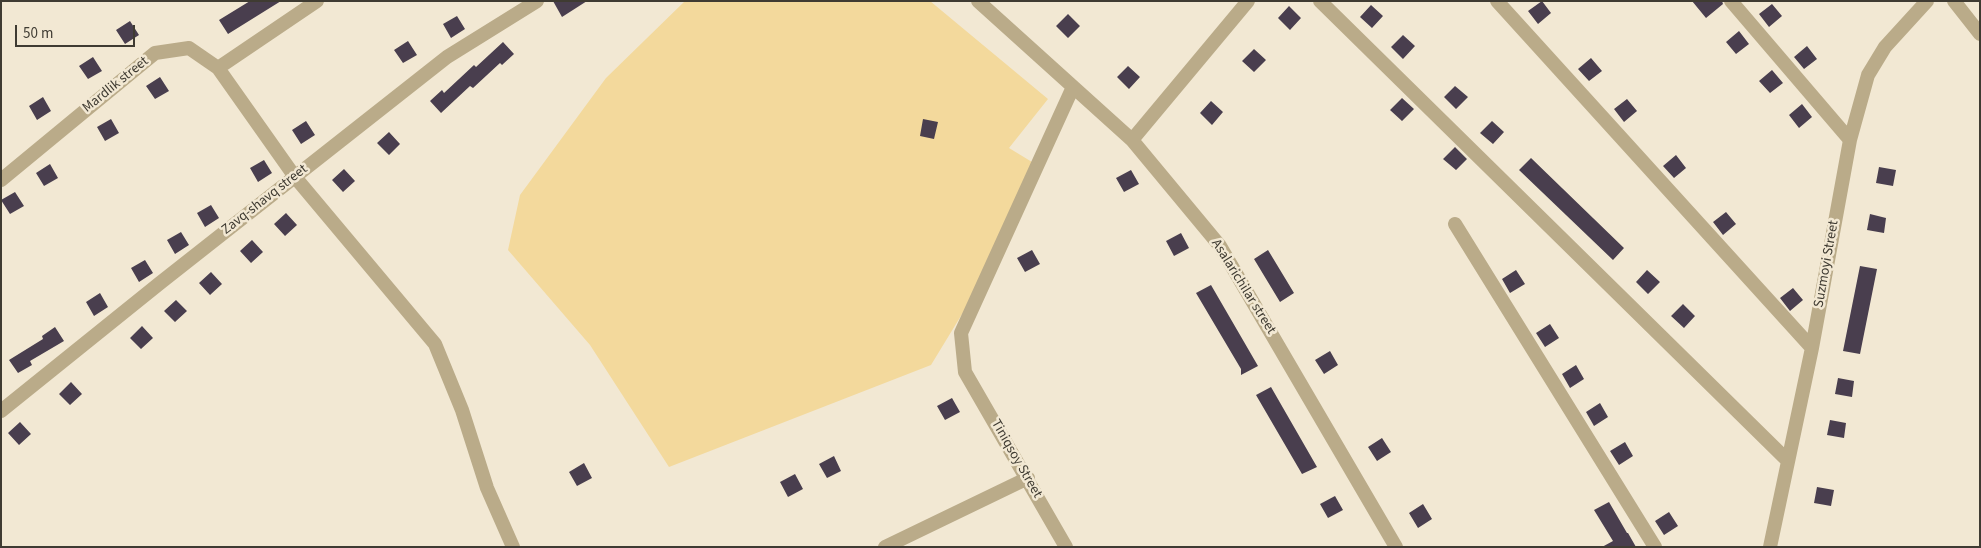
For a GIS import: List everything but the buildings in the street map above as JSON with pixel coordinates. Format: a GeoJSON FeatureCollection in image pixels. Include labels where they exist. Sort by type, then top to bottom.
{"type":"FeatureCollection","features":[{"type":"Feature","properties":{"kind":"street"},"geometry":{"type":"LineString","coordinates":[[317,1],[218,68],[294,176],[436,344],[462,410],[487,488],[513,547]]}},
{"type":"Feature","properties":{"kind":"street","name":"Zavq-shavq street"},"geometry":{"type":"LineString","coordinates":[[1,412],[160,282],[447,57],[537,1]]}},
{"type":"Feature","properties":{"kind":"street","name":"Asalarichilar street"},"geometry":{"type":"LineString","coordinates":[[978,1],[1132,140],[1220,246],[1396,547]]}},
{"type":"Feature","properties":{"kind":"street"},"geometry":{"type":"LineString","coordinates":[[1132,140],[1248,1]]}},
{"type":"Feature","properties":{"kind":"street"},"geometry":{"type":"LineString","coordinates":[[1320,1],[1788,461]]}},
{"type":"Feature","properties":{"kind":"street"},"geometry":{"type":"LineString","coordinates":[[1497,1],[1812,348]]}},
{"type":"Feature","properties":{"kind":"street"},"geometry":{"type":"LineString","coordinates":[[1731,1],[1850,140]]}},
{"type":"Feature","properties":{"kind":"street","name":"Suzmoyi Street"},"geometry":{"type":"LineString","coordinates":[[1770,547],[1812,348],[1850,140],[1868,75],[1885,47],[1927,1]]}},
{"type":"Feature","properties":{"kind":"street"},"geometry":{"type":"LineString","coordinates":[[1954,1],[1980,34]]}},
{"type":"Feature","properties":{"kind":"street","name":"Mardlik street"},"geometry":{"type":"LineString","coordinates":[[1,180],[155,53],[189,48],[218,68]]}},
{"type":"Feature","properties":{"kind":"street","name":"Tiniqsoy Street"},"geometry":{"type":"LineString","coordinates":[[1066,547],[1028,478],[965,372],[962,333],[1073,87]]}},
{"type":"Feature","properties":{"kind":"street"},"geometry":{"type":"LineString","coordinates":[[1455,224],[1655,547]]}},
{"type":"Feature","properties":{"kind":"street"},"geometry":{"type":"LineString","coordinates":[[884,547],[1028,478]]}},
{"type":"Feature","properties":{"kind":"shaded area"},"geometry":{"type":"Polygon","coordinates":[[[685,1],[930,1],[1048,99],[1009,148],[1032,162],[984,278],[931,365],[669,467],[590,345],[508,250],[520,195],[606,78],[685,1]]]}}]}
